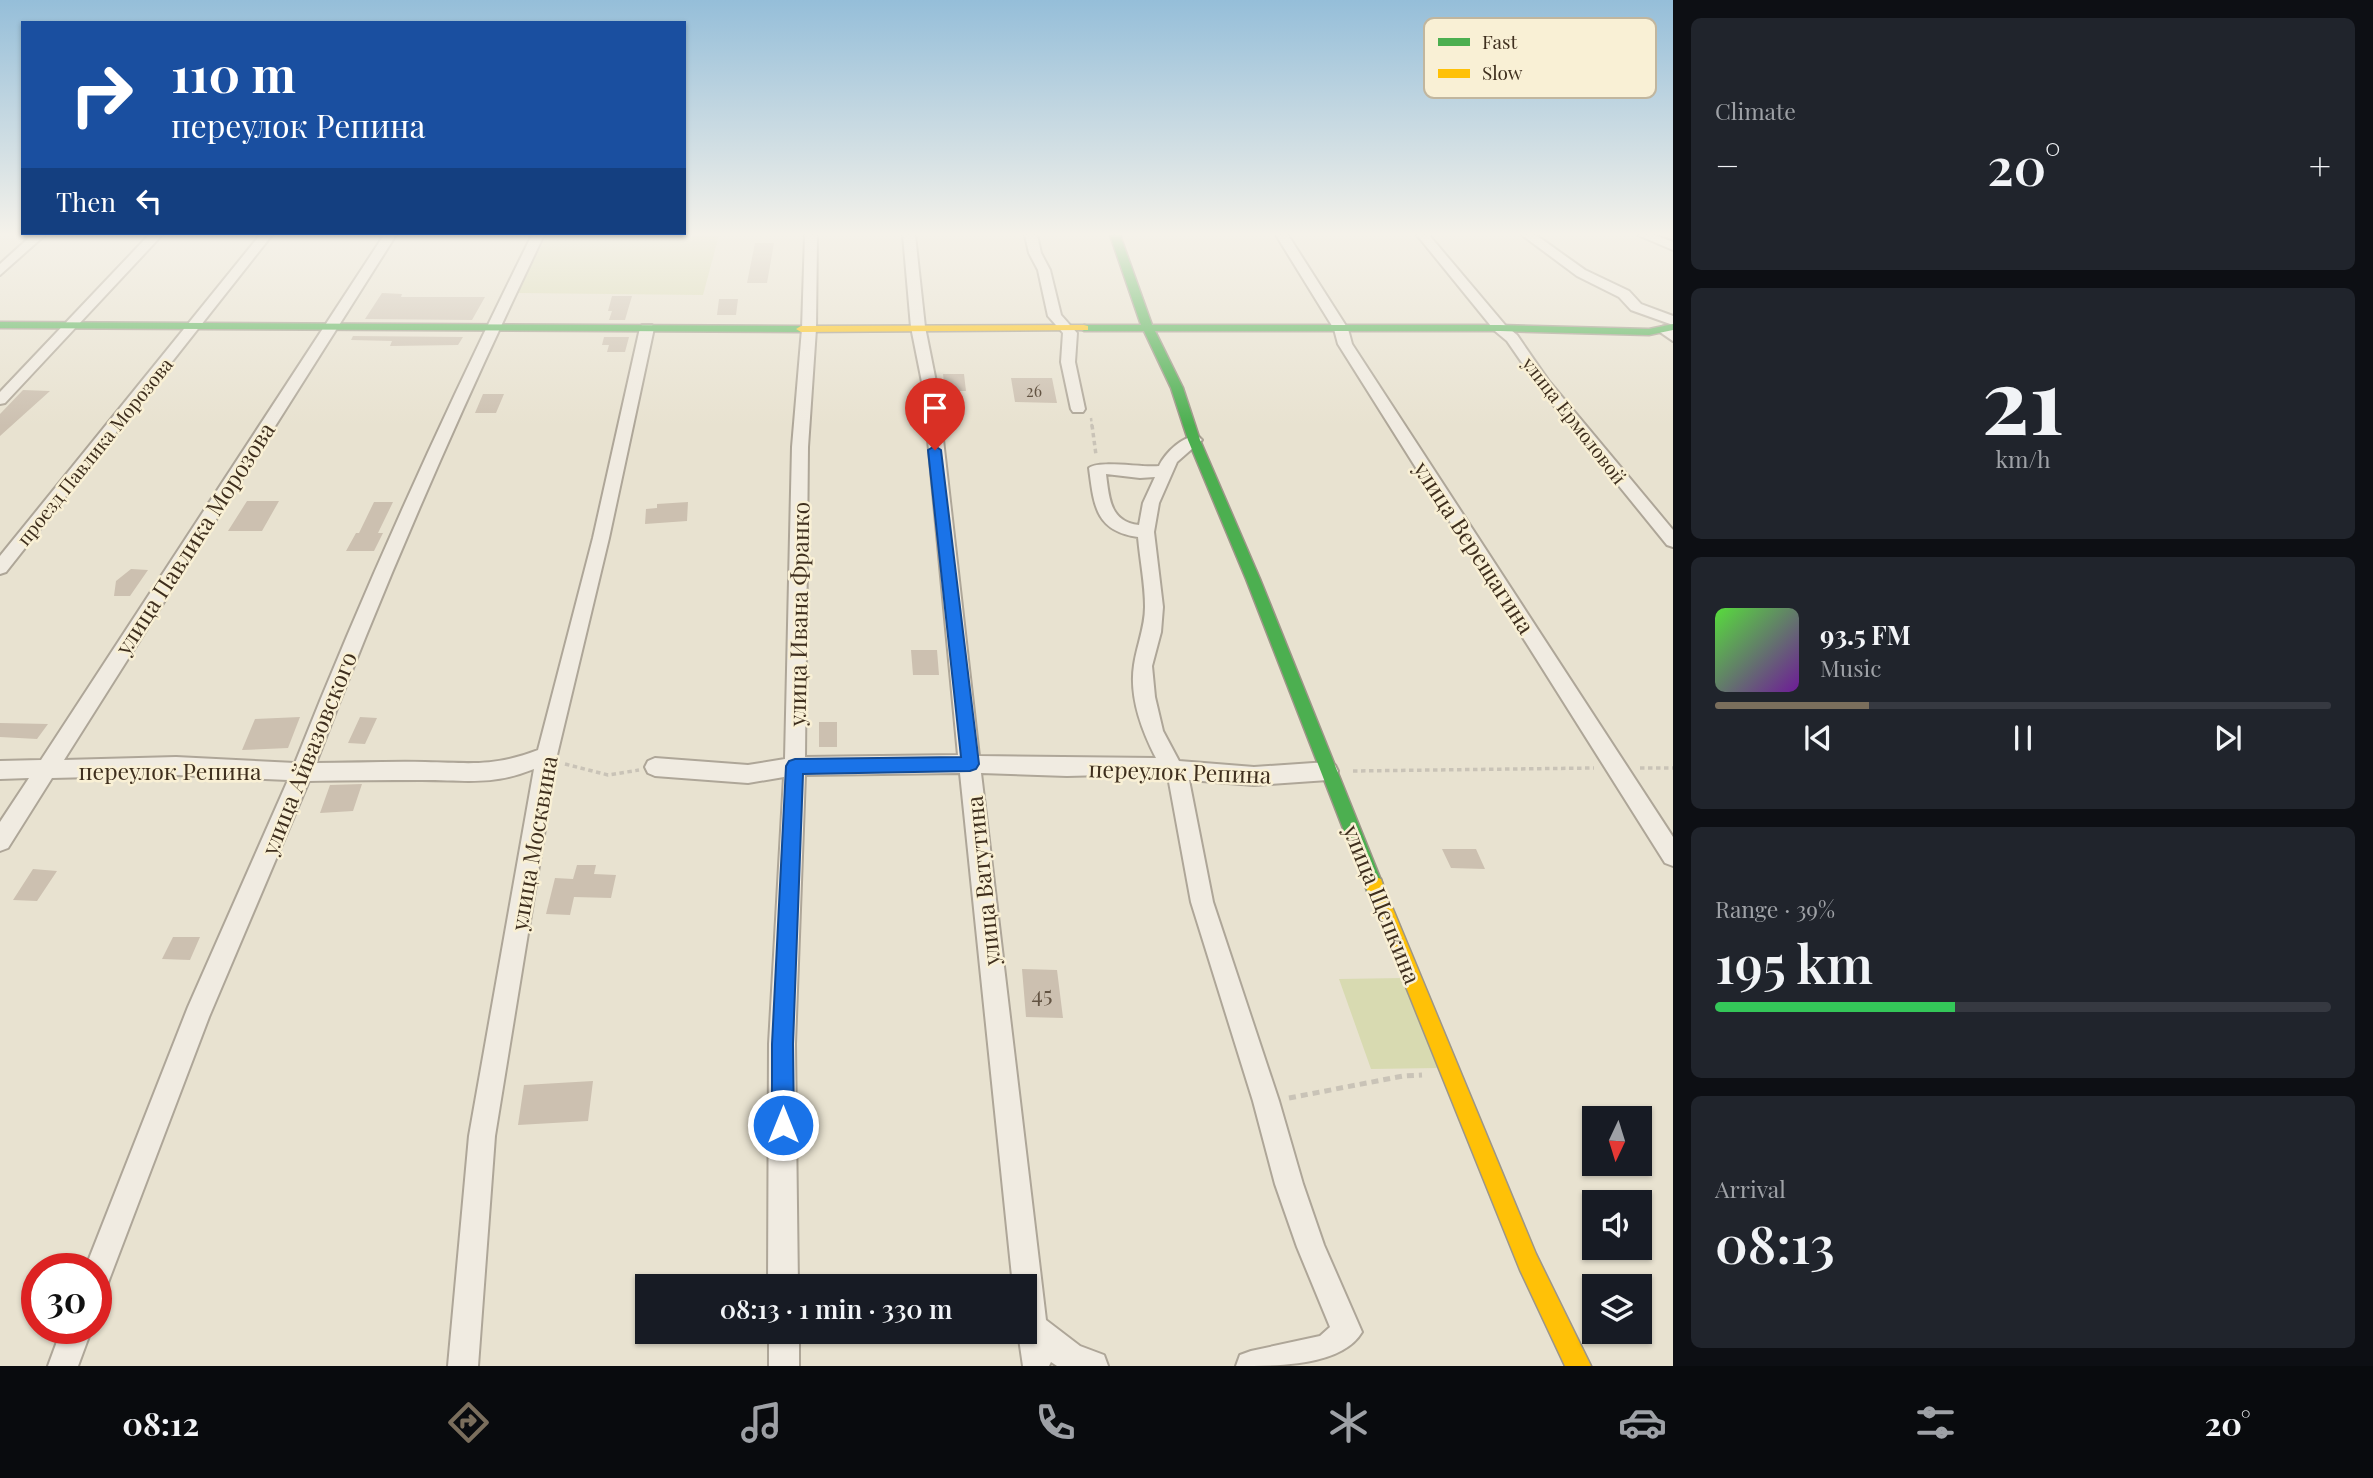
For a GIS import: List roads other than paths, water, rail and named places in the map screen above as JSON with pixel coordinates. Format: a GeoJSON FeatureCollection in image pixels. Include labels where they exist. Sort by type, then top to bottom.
{"type":"FeatureCollection","features":[{"type":"Feature","properties":{"kind":"street"},"geometry":{"type":"LineString","coordinates":[[0,400],[97,299]]}},
{"type":"Feature","properties":{"kind":"street","name":"проезд Павлика Морозова"},"geometry":{"type":"LineString","coordinates":[[0,568],[215,299]]}},
{"type":"Feature","properties":{"kind":"street","name":"улица Павлика Морозова"},"geometry":{"type":"LineString","coordinates":[[0,841],[348,299]]}},
{"type":"Feature","properties":{"kind":"street","name":"улица Айвазовского"},"geometry":{"type":"LineString","coordinates":[[106,1253],[197,1016],[302,772],[335,687],[507,299]]}},
{"type":"Feature","properties":{"kind":"street","name":"улица Ивана Франко"},"geometry":{"type":"LineString","coordinates":[[783,1274],[782,1044],[795,766],[800,447],[810,299]]}},
{"type":"Feature","properties":{"kind":"street","name":"улица Ватутина"},"geometry":{"type":"LineString","coordinates":[[915,299],[930,387],[1026,1274]]}},
{"type":"Feature","properties":{"kind":"street"},"geometry":{"type":"LineString","coordinates":[[1051,299],[1055,316],[1070,333],[1066,347],[1066,365],[1078,409]]}},
{"type":"Feature","properties":{"kind":"street","name":"улица Щепкина"},"geometry":{"type":"LineString","coordinates":[[1137,299],[1177,388],[1194,440],[1254,579],[1328,771],[1528,1262],[1578,1366]]}},
{"type":"Feature","properties":{"kind":"street","name":"улица Верещагина"},"geometry":{"type":"LineString","coordinates":[[1322,299],[1341,329],[1345,344],[1673,856]]}},
{"type":"Feature","properties":{"kind":"street","name":"улица Ермоловой"},"geometry":{"type":"LineString","coordinates":[[1476,299],[1512,338],[1543,383],[1673,541]]}},
{"type":"Feature","properties":{"kind":"street"},"geometry":{"type":"LineString","coordinates":[[1628,299],[1636,307],[1671,329]]}},
{"type":"Feature","properties":{"kind":"street"},"geometry":{"type":"LineString","coordinates":[[0,325],[492,329],[1500,328],[1648,332],[1671,329]]}},
{"type":"Feature","properties":{"kind":"street","name":"улица Москвина"},"geometry":{"type":"LineString","coordinates":[[463,1366],[482,1136],[547,755],[601,538],[647,328]]}},
{"type":"Feature","properties":{"kind":"street"},"geometry":{"type":"LineString","coordinates":[[1194,440],[1170,460],[1151,503],[1146,532],[1154,607],[1152,632],[1143,666],[1145,697],[1153,732],[1179,782],[1202,902],[1266,1101],[1289,1184],[1311,1247],[1347,1332],[1328,1349],[1251,1366]]}},
{"type":"Feature","properties":{"kind":"street"},"geometry":{"type":"LineString","coordinates":[[1146,532],[1128,531],[1113,524],[1103,514],[1097,468],[1140,473],[1163,471]]}},
{"type":"Feature","properties":{"kind":"street","name":"переулок Репина"},"geometry":{"type":"LineString","coordinates":[[0,770],[176,766],[302,772],[426,771],[478,774],[514,768],[547,755]]}},
{"type":"Feature","properties":{"kind":"street","name":"переулок Репина"},"geometry":{"type":"LineString","coordinates":[[655,767],[748,774],[795,766],[970,764],[1171,767],[1201,773],[1254,776],[1328,771]]}},
{"type":"Feature","properties":{"kind":"street"},"geometry":{"type":"LineString","coordinates":[[1037,1332],[1071,1358],[1093,1366]]}},
{"type":"Feature","properties":{"kind":"street"},"geometry":{"type":"LineString","coordinates":[[63,1366],[71,1344]]}},
{"type":"Feature","properties":{"kind":"street"},"geometry":{"type":"LineString","coordinates":[[784,1344],[784,1366]]}},
{"type":"Feature","properties":{"kind":"street","name":"улица Ватутина"},"geometry":{"type":"LineString","coordinates":[[1034,1344],[1036,1361]]}}]}
